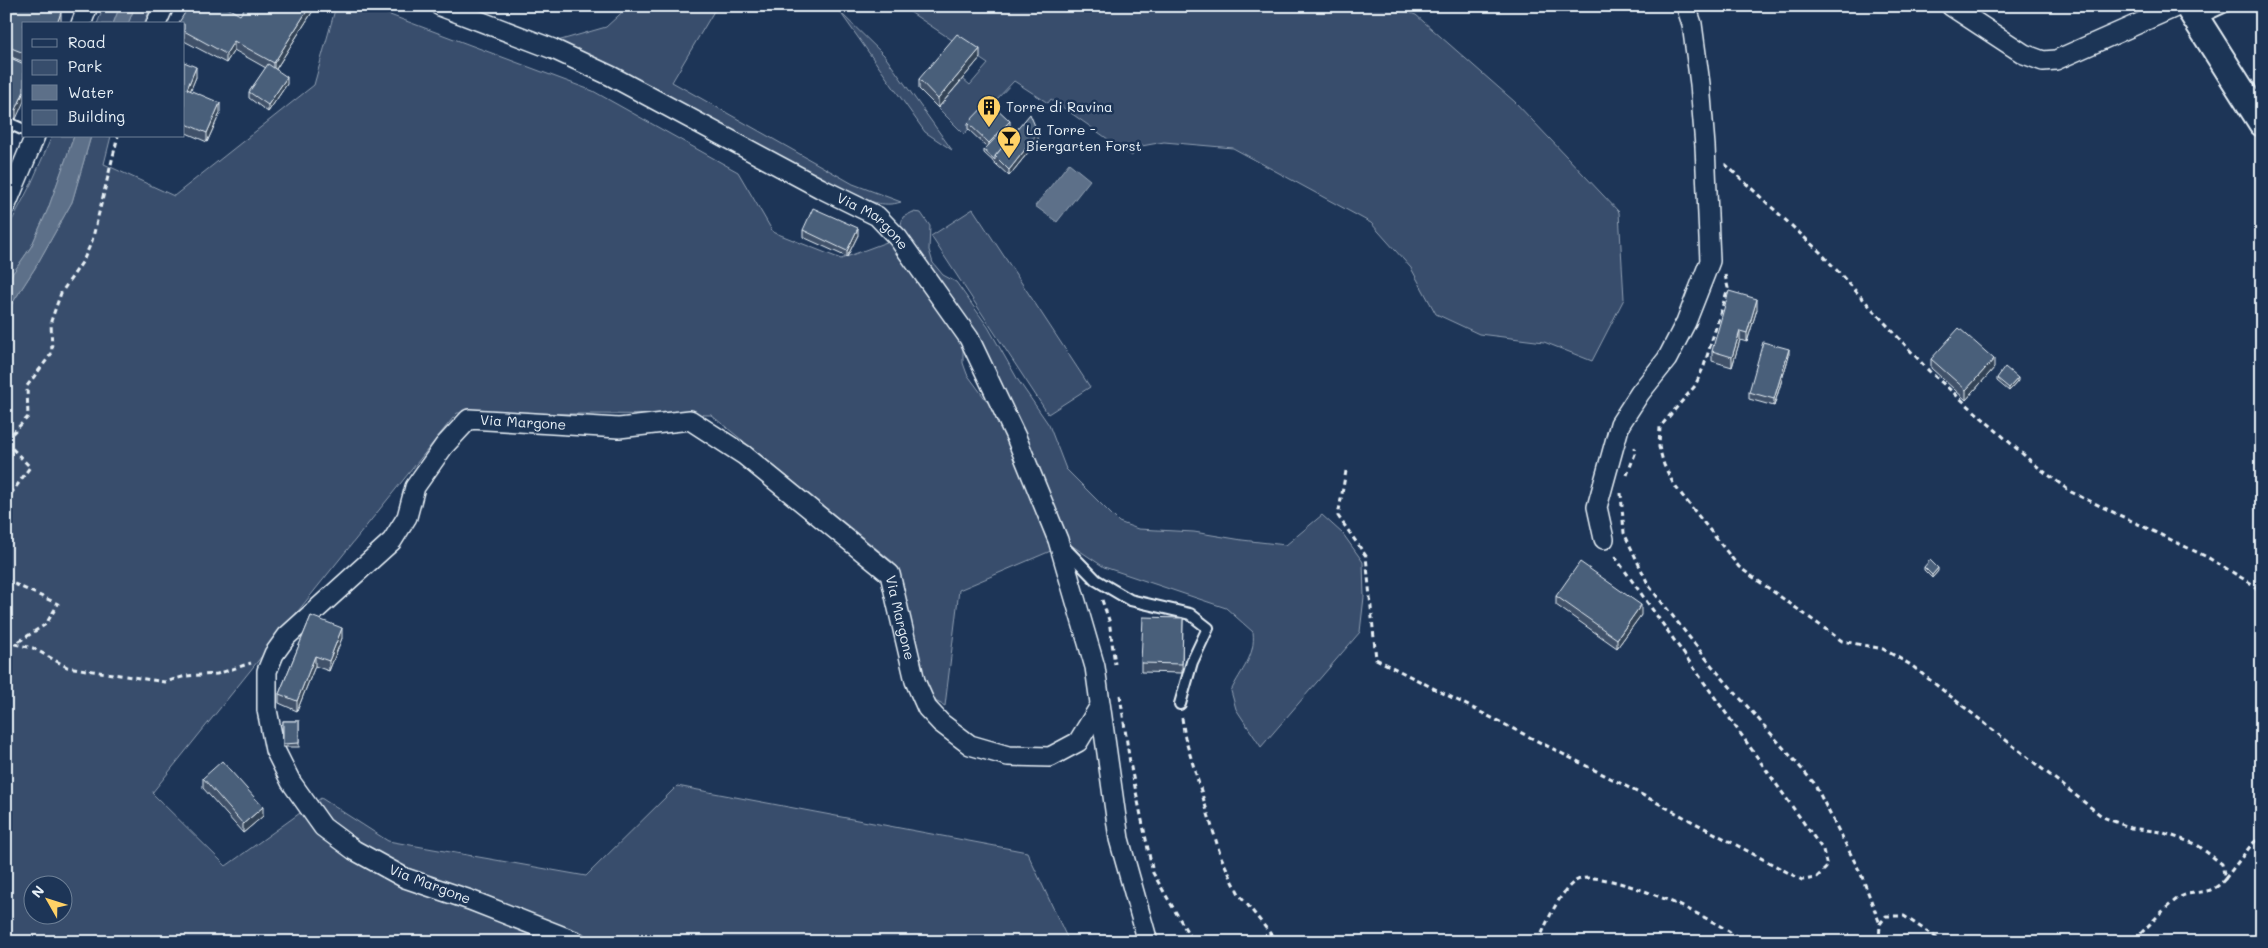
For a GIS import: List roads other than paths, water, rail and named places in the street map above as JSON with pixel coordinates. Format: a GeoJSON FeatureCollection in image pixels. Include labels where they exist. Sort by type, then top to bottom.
{"type":"FeatureCollection","features":[{"type":"Feature","properties":{"kind":"main road"},"geometry":{"type":"LineString","coordinates":[[2187,11],[2262,123]]}},
{"type":"Feature","properties":{"kind":"street"},"geometry":{"type":"LineString","coordinates":[[82,22],[88,6]]}},
{"type":"Feature","properties":{"kind":"street"},"geometry":{"type":"LineString","coordinates":[[157,22],[164,6]]}},
{"type":"Feature","properties":{"kind":"street","name":"Via Margone"},"geometry":{"type":"LineString","coordinates":[[440,6],[553,49],[612,76],[820,188],[877,216],[898,238],[969,338],[1016,438],[1058,540],[1095,668],[1119,839],[1148,942]]}},
{"type":"Feature","properties":{"kind":"street"},"geometry":{"type":"LineString","coordinates":[[1604,539],[1597,507],[1620,424],[1667,359],[1686,322],[1710,261],[1700,84],[1692,24],[1686,6]]}},
{"type":"Feature","properties":{"kind":"street"},"geometry":{"type":"LineString","coordinates":[[1951,6],[2024,54],[2043,61],[2056,60],[2187,11]]}},
{"type":"Feature","properties":{"kind":"street"},"geometry":{"type":"LineString","coordinates":[[6,205],[34,138]]}},
{"type":"Feature","properties":{"kind":"street","name":"Via Margone"},"geometry":{"type":"LineString","coordinates":[[577,942],[470,900],[405,878],[354,850],[323,827],[291,782],[275,750],[267,710],[267,671],[274,654],[287,636],[392,541],[407,517],[416,488],[444,446],[469,419],[619,428],[690,420],[744,455],[890,574],[915,681],[927,708],[941,723],[970,745],[1008,756],[1050,757],[1078,742],[1100,706]]}},
{"type":"Feature","properties":{"kind":"lane"},"geometry":{"type":"LineString","coordinates":[[2187,11],[2226,6]]}},
{"type":"Feature","properties":{"kind":"lane"},"geometry":{"type":"LineString","coordinates":[[6,122],[22,129]]}},
{"type":"Feature","properties":{"kind":"lane"},"geometry":{"type":"LineString","coordinates":[[1058,540],[1096,580],[1130,600],[1190,614],[1208,628],[1192,662],[1180,704]]}},
{"type":"Feature","properties":{"kind":"water"},"geometry":{"type":"Polygon","coordinates":[[[120,6],[135,6],[129,22],[114,22],[120,6]]]}},
{"type":"Feature","properties":{"kind":"water"},"geometry":{"type":"Polygon","coordinates":[[[73,138],[90,138],[72,202],[35,268],[6,313],[6,283],[31,247],[48,209],[73,138]]]}},
{"type":"Feature","properties":{"kind":"water"},"geometry":{"type":"Polygon","coordinates":[[[1069,163],[1090,180],[1057,222],[1035,206],[1069,163]]]}},
{"type":"Feature","properties":{"kind":"place","name":"Torre di Ravina"},"geometry":{"type":"Point","coordinates":[989,128]}},
{"type":"Feature","properties":{"kind":"place","name":"La Torre - Biergarten Forst"},"geometry":{"type":"Point","coordinates":[1009,159]}}]}
